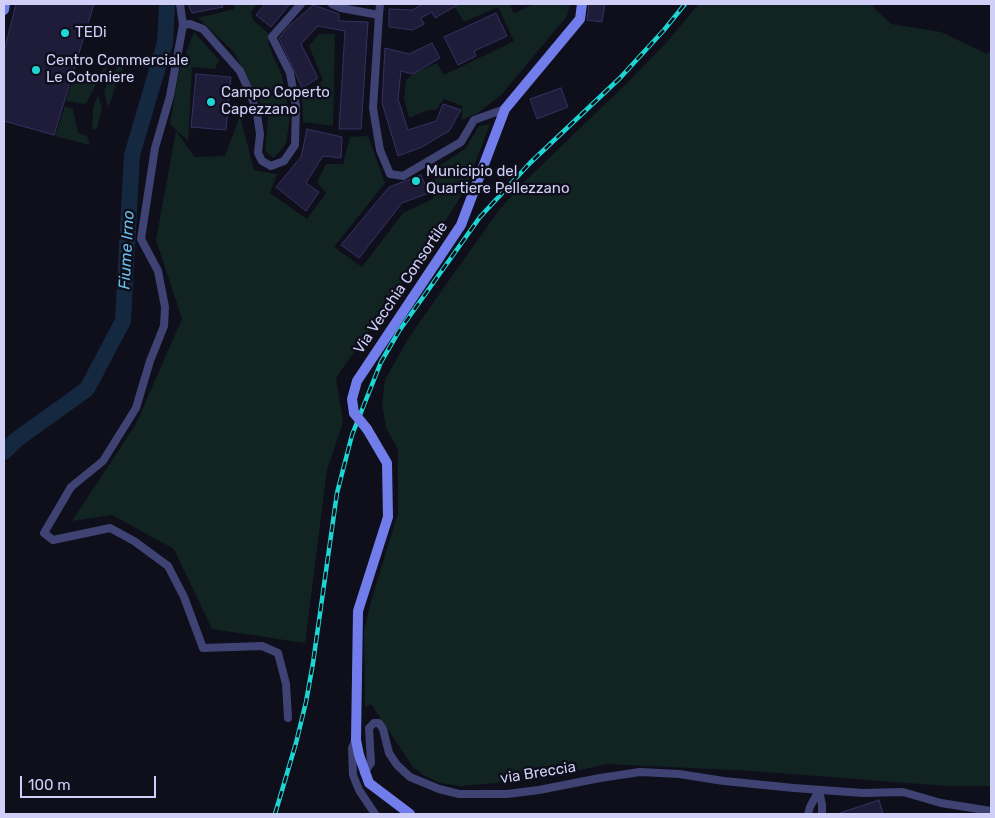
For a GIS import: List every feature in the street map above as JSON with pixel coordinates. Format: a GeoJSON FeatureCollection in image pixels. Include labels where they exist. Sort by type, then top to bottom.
{"type":"FeatureCollection","features":[{"type":"Feature","properties":{"kind":"street"},"geometry":{"type":"LineString","coordinates":[[4,10],[5,4]]}},
{"type":"Feature","properties":{"kind":"street"},"geometry":{"type":"LineString","coordinates":[[180,4],[183,25],[170,96],[155,148],[141,239],[158,271],[165,307],[164,326],[150,361],[136,408],[103,461],[71,487],[44,533],[53,540],[110,528],[134,541],[168,566],[184,597],[203,648],[262,646],[278,653],[286,684],[288,718]]}},
{"type":"Feature","properties":{"kind":"street"},"geometry":{"type":"LineString","coordinates":[[183,25],[190,24],[202,29],[240,71],[257,114],[260,134],[258,153],[262,161],[271,166],[284,160],[295,145],[296,106],[290,73],[272,37],[301,4]]}},
{"type":"Feature","properties":{"kind":"street"},"geometry":{"type":"LineString","coordinates":[[332,4],[341,8],[379,15]]}},
{"type":"Feature","properties":{"kind":"street"},"geometry":{"type":"LineString","coordinates":[[380,4],[373,108],[380,150],[390,174],[403,176],[461,142],[474,120],[505,108]]}},
{"type":"Feature","properties":{"kind":"street","name":"Via Vecchia Consortile"},"geometry":{"type":"LineString","coordinates":[[356,739],[358,611],[388,517],[387,463],[367,429],[354,413],[352,399],[357,381],[461,225],[505,108],[580,19],[582,4]]}},
{"type":"Feature","properties":{"kind":"street","name":"via Breccia"},"geometry":{"type":"LineString","coordinates":[[364,772],[371,763],[369,728],[374,723],[379,723],[384,729],[389,753],[410,776],[439,789],[460,794],[507,794],[540,790],[640,772],[679,774],[724,781],[819,790],[863,793],[903,792],[941,803],[991,811]]}},
{"type":"Feature","properties":{"kind":"street"},"geometry":{"type":"LineString","coordinates":[[356,739],[364,772],[369,783],[410,814]]}},
{"type":"Feature","properties":{"kind":"street"},"geometry":{"type":"LineString","coordinates":[[356,739],[352,748],[353,776],[359,790],[375,814]]}},
{"type":"Feature","properties":{"kind":"street"},"geometry":{"type":"LineString","coordinates":[[808,814],[819,790]]}},
{"type":"Feature","properties":{"kind":"street"},"geometry":{"type":"LineString","coordinates":[[819,790],[822,814]]}},
{"type":"Feature","properties":{"kind":"green space"},"geometry":{"type":"Polygon","coordinates":[[[234,4],[257,4],[251,13],[253,20],[268,33],[269,46],[282,76],[290,116],[286,144],[274,158],[265,151],[268,118],[234,52],[198,18],[234,9],[234,4]]]}},
{"type":"Feature","properties":{"kind":"green space"},"geometry":{"type":"Polygon","coordinates":[[[453,4],[509,4],[514,13],[534,4],[570,4],[567,16],[502,94],[478,113],[462,120],[462,106],[444,99],[436,110],[428,110],[409,118],[404,99],[406,80],[413,74],[437,63],[444,75],[514,41],[498,7],[464,22],[453,4]]]}},
{"type":"Feature","properties":{"kind":"green space"},"geometry":{"type":"Polygon","coordinates":[[[699,4],[874,4],[873,7],[891,24],[941,32],[987,54],[991,51],[991,786],[946,786],[753,771],[607,764],[538,779],[461,786],[440,783],[423,775],[413,767],[371,704],[365,708],[364,631],[398,513],[398,449],[386,428],[382,404],[385,380],[409,337],[499,210],[524,182],[665,44],[699,4]]]}},
{"type":"Feature","properties":{"kind":"green space"},"geometry":{"type":"Polygon","coordinates":[[[194,32],[219,60],[215,69],[192,67],[188,141],[170,124],[179,71],[194,32]]]}},
{"type":"Feature","properties":{"kind":"green space"},"geometry":{"type":"Polygon","coordinates":[[[319,34],[335,34],[333,126],[303,122],[302,95],[323,80],[309,46],[319,34]]]}},
{"type":"Feature","properties":{"kind":"green space"},"geometry":{"type":"Polygon","coordinates":[[[121,61],[124,64],[108,108],[104,90],[121,61]]]}},
{"type":"Feature","properties":{"kind":"green space"},"geometry":{"type":"Polygon","coordinates":[[[106,67],[108,68],[95,86],[86,104],[66,101],[74,73],[92,79],[106,67]]]}},
{"type":"Feature","properties":{"kind":"green space"},"geometry":{"type":"Polygon","coordinates":[[[98,95],[102,109],[97,128],[92,130],[93,108],[98,95]]]}},
{"type":"Feature","properties":{"kind":"green space"},"geometry":{"type":"Polygon","coordinates":[[[65,106],[73,109],[78,133],[87,136],[90,145],[55,136],[65,106]]]}},
{"type":"Feature","properties":{"kind":"green space"},"geometry":{"type":"Polygon","coordinates":[[[240,116],[254,170],[277,174],[270,193],[307,219],[326,193],[317,182],[326,164],[343,164],[350,137],[368,136],[385,183],[334,247],[362,267],[403,213],[433,199],[435,169],[466,148],[479,126],[490,124],[466,188],[446,220],[336,378],[343,422],[327,470],[305,643],[212,629],[174,549],[112,515],[72,521],[136,424],[182,319],[156,240],[176,131],[195,157],[225,156],[240,116]]]}},
{"type":"Feature","properties":{"kind":"building","name":"Centro Commerciale Le Cotoniere"},"geometry":{"type":"Polygon","coordinates":[[[16,4],[94,4],[54,135],[4,121],[4,51],[16,4]]]}},
{"type":"Feature","properties":{"kind":"building"},"geometry":{"type":"Polygon","coordinates":[[[188,4],[222,4],[223,7],[192,13],[188,4]]]}},
{"type":"Feature","properties":{"kind":"building"},"geometry":{"type":"Polygon","coordinates":[[[265,4],[290,4],[271,27],[256,15],[265,4]]]}},
{"type":"Feature","properties":{"kind":"building"},"geometry":{"type":"Polygon","coordinates":[[[423,4],[459,4],[435,18],[432,12],[421,18],[424,24],[413,30],[389,27],[389,9],[412,10],[423,4]]]}},
{"type":"Feature","properties":{"kind":"building"},"geometry":{"type":"Polygon","coordinates":[[[589,4],[605,4],[602,22],[587,20],[589,4]]]}},
{"type":"Feature","properties":{"kind":"building"},"geometry":{"type":"Polygon","coordinates":[[[313,5],[339,14],[339,21],[368,22],[361,129],[339,129],[345,31],[318,26],[301,44],[318,78],[302,88],[279,38],[289,26],[313,5]]]}},
{"type":"Feature","properties":{"kind":"building"},"geometry":{"type":"Polygon","coordinates":[[[496,13],[507,36],[474,51],[476,56],[458,65],[444,37],[496,13]]]}},
{"type":"Feature","properties":{"kind":"building"},"geometry":{"type":"Polygon","coordinates":[[[432,43],[440,58],[413,74],[401,71],[398,99],[408,130],[436,121],[443,104],[461,110],[449,131],[422,147],[398,156],[382,103],[385,48],[409,54],[432,43]]]}},
{"type":"Feature","properties":{"kind":"building","name":"Campo Coperto Capezzano"},"geometry":{"type":"Polygon","coordinates":[[[196,74],[231,77],[226,130],[191,127],[196,74]]]}},
{"type":"Feature","properties":{"kind":"building"},"geometry":{"type":"Polygon","coordinates":[[[561,88],[568,107],[537,119],[530,99],[561,88]]]}},
{"type":"Feature","properties":{"kind":"building"},"geometry":{"type":"Polygon","coordinates":[[[307,129],[342,137],[341,158],[323,156],[306,183],[319,192],[306,211],[276,187],[301,157],[307,129]]]}},
{"type":"Feature","properties":{"kind":"building"},"geometry":{"type":"Polygon","coordinates":[[[421,175],[429,193],[402,203],[359,258],[341,245],[389,187],[421,175]]]}},
{"type":"Feature","properties":{"kind":"building"},"geometry":{"type":"Polygon","coordinates":[[[879,800],[883,814],[840,813],[879,800]]]}},
{"type":"Feature","properties":{"kind":"waterway","name":"Fiume Irno"},"geometry":{"type":"LineString","coordinates":[[4,452],[16,440],[87,389],[123,321],[132,155],[165,43],[167,4]]}},
{"type":"Feature","properties":{"kind":"railway"},"geometry":{"type":"LineString","coordinates":[[275,814],[306,702],[337,493],[352,435],[381,362],[399,331],[480,217],[530,163],[620,78],[685,4]]}},
{"type":"Feature","properties":{"kind":"place","name":"TEDi"},"geometry":{"type":"Point","coordinates":[65,33]}},
{"type":"Feature","properties":{"kind":"place","name":"Centro Commerciale Le Cotoniere"},"geometry":{"type":"Point","coordinates":[36,70]}},
{"type":"Feature","properties":{"kind":"place","name":"Campo Coperto Capezzano"},"geometry":{"type":"Point","coordinates":[211,102]}},
{"type":"Feature","properties":{"kind":"place","name":"Municipio del Quartiere Pellezzano"},"geometry":{"type":"Point","coordinates":[416,181]}}]}
